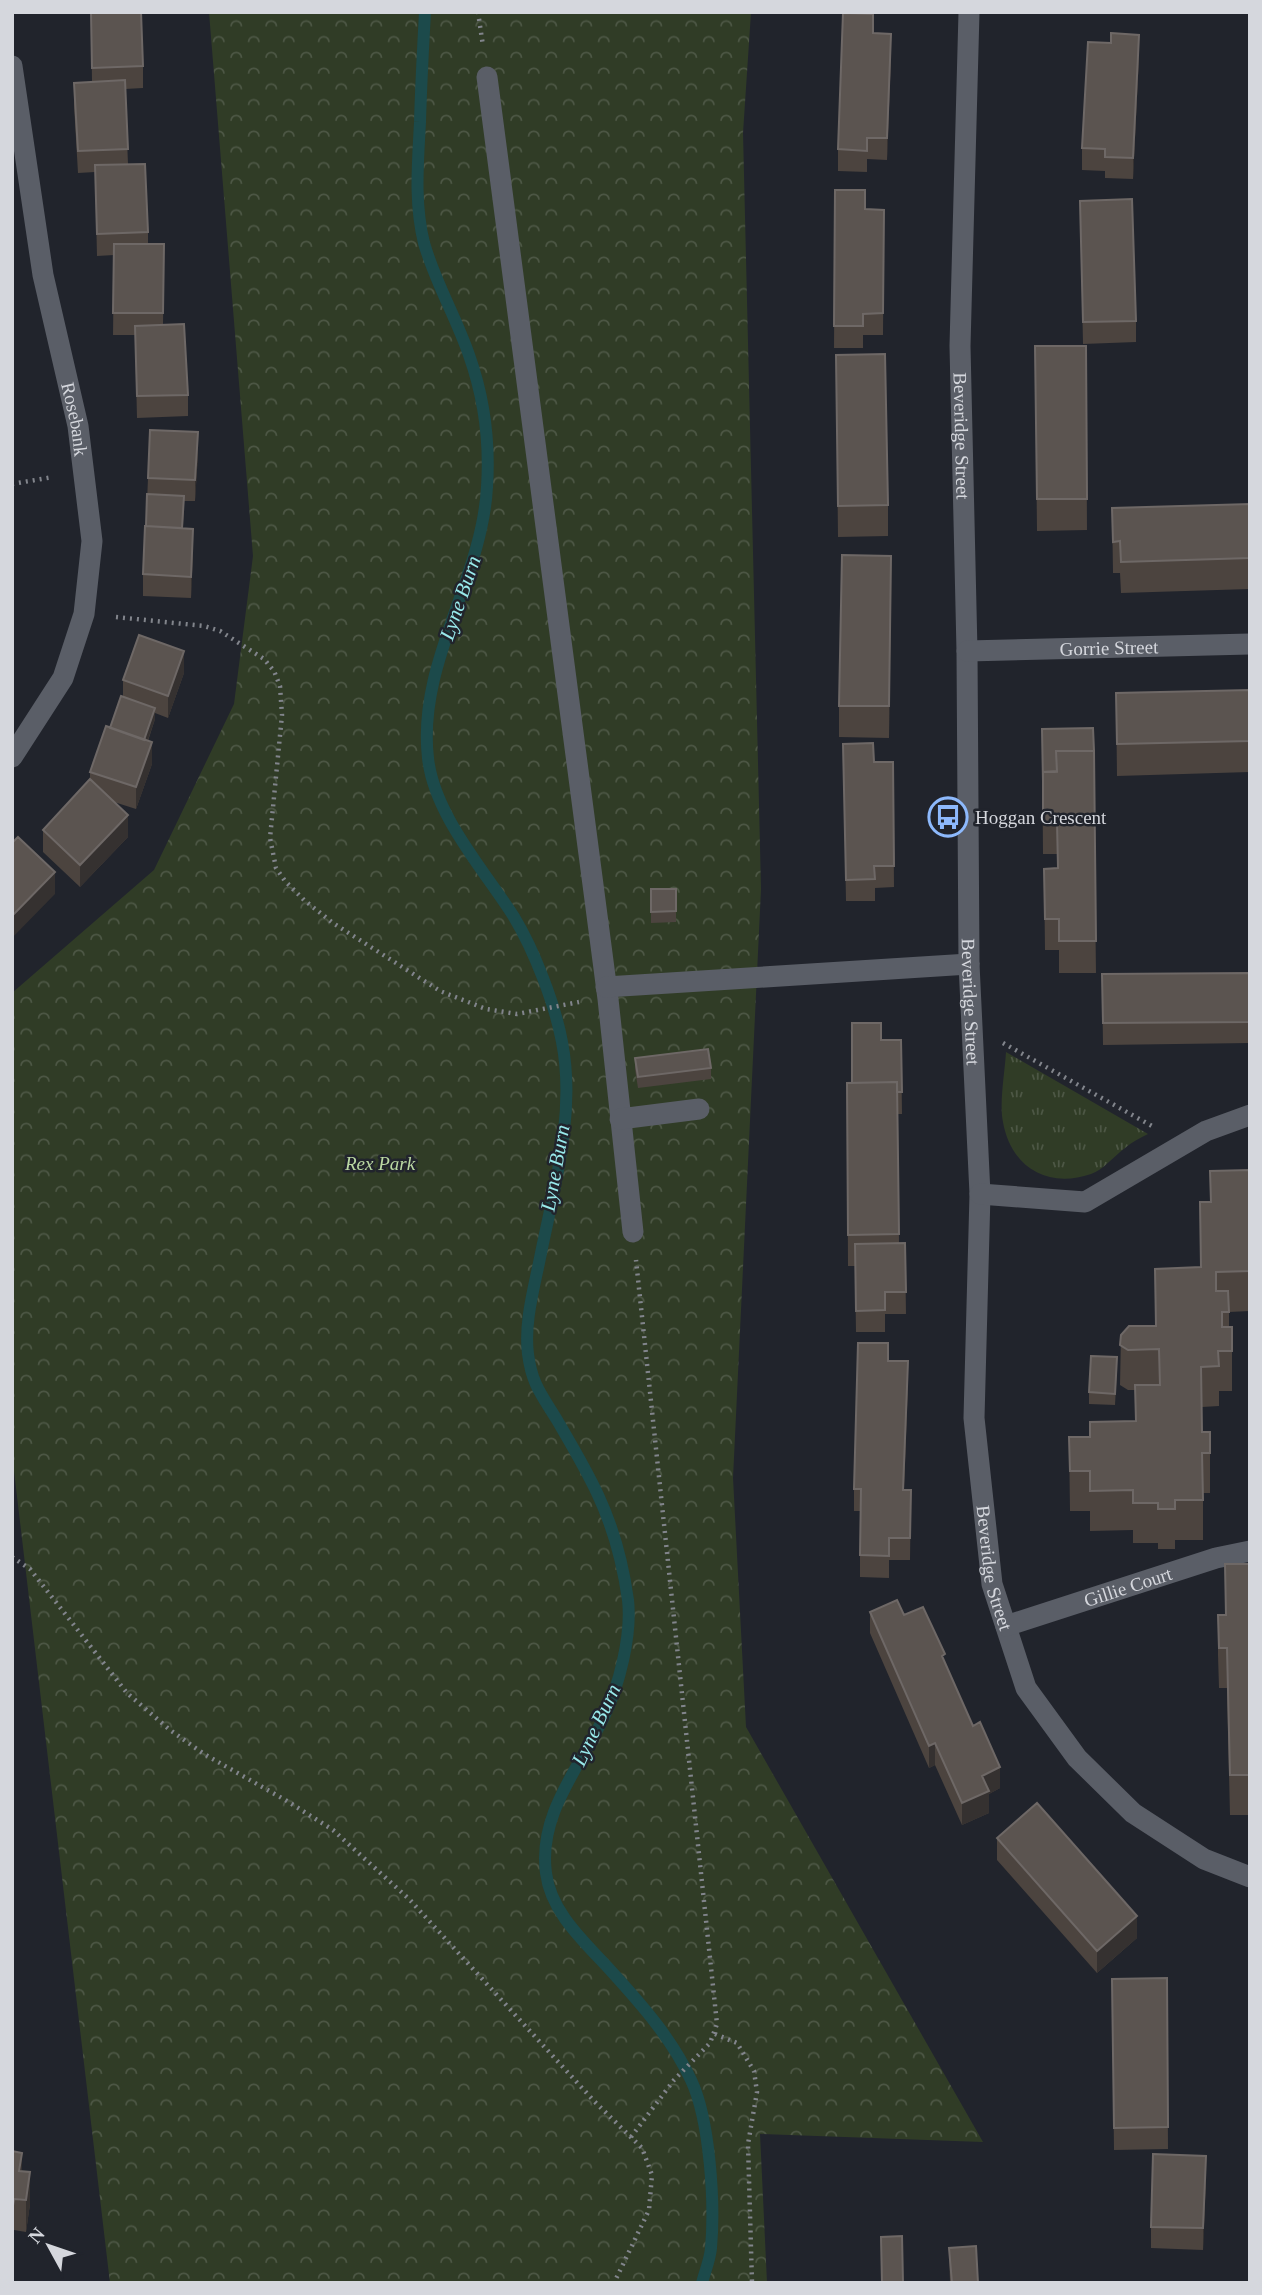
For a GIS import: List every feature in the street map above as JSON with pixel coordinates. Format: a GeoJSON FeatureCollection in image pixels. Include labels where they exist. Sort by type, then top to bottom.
{"type":"FeatureCollection","features":[{"type":"Feature","properties":{"kind":"street","name":"Beveridge Street"},"geometry":{"type":"LineString","coordinates":[[969,12],[960,346],[970,964],[980,1194],[974,1418],[992,1584],[1026,1688],[1077,1758],[1132,1813],[1204,1859],[1250,1877]]}},
{"type":"Feature","properties":{"kind":"street","name":"Rosebank"},"geometry":{"type":"LineString","coordinates":[[12,66],[43,275],[78,426],[92,541],[84,614],[64,678],[12,757]]}},
{"type":"Feature","properties":{"kind":"street"},"geometry":{"type":"LineString","coordinates":[[486,77],[606,987],[633,1232]]}},
{"type":"Feature","properties":{"kind":"street","name":"Gorrie Street"},"geometry":{"type":"LineString","coordinates":[[967,650],[1250,644]]}},
{"type":"Feature","properties":{"kind":"street"},"geometry":{"type":"LineString","coordinates":[[606,987],[970,964]]}},
{"type":"Feature","properties":{"kind":"street"},"geometry":{"type":"LineString","coordinates":[[620,1119],[699,1109]]}},
{"type":"Feature","properties":{"kind":"street"},"geometry":{"type":"LineString","coordinates":[[980,1194],[1085,1202],[1206,1131],[1250,1115]]}},
{"type":"Feature","properties":{"kind":"street","name":"Gillie Court"},"geometry":{"type":"LineString","coordinates":[[1006,1626],[1216,1558],[1250,1551]]}},
{"type":"Feature","properties":{"kind":"path"},"geometry":{"type":"LineString","coordinates":[[12,484],[83,472]]}},
{"type":"Feature","properties":{"kind":"path"},"geometry":{"type":"LineString","coordinates":[[84,614],[204,626],[220,631],[264,659],[274,671],[282,699],[270,838],[276,868],[285,881],[333,923],[440,991],[486,1009],[517,1014],[583,1001]]}},
{"type":"Feature","properties":{"kind":"path"},"geometry":{"type":"LineString","coordinates":[[972,1026],[1184,1144]]}},
{"type":"Feature","properties":{"kind":"path"},"geometry":{"type":"LineString","coordinates":[[631,2137],[674,2080],[715,2034],[717,2024],[633,1232]]}},
{"type":"Feature","properties":{"kind":"path"},"geometry":{"type":"LineString","coordinates":[[12,1557],[30,1569],[127,1693],[170,1730],[204,1754],[333,1830],[409,1899],[594,2101],[642,2148],[652,2175],[649,2210],[614,2283]]}},
{"type":"Feature","properties":{"kind":"path"},"geometry":{"type":"LineString","coordinates":[[715,2034],[737,2043],[754,2071],[757,2092],[748,2144],[752,2283]]}},
{"type":"Feature","properties":{"kind":"green space","name":"Rex Park"},"geometry":{"type":"Polygon","coordinates":[[[209,12],[751,12],[743,133],[761,889],[733,1478],[746,1727],[983,2142],[760,2134],[767,2283],[110,2283],[12,1454],[12,993],[154,870],[234,704],[253,556],[209,12]]]}},
{"type":"Feature","properties":{"kind":"green space"},"geometry":{"type":"Polygon","coordinates":[[[1006,1052],[1148,1134],[1130,1144],[1091,1174],[1060,1179],[1034,1170],[1014,1151],[1003,1122],[1006,1052]]]}},
{"type":"Feature","properties":{"kind":"building"},"geometry":{"type":"Polygon","coordinates":[[[91,12],[141,12],[143,66],[92,68],[91,12]]]}},
{"type":"Feature","properties":{"kind":"building"},"geometry":{"type":"Polygon","coordinates":[[[843,13],[873,14],[873,33],[891,34],[887,138],[867,138],[867,151],[838,149],[843,13]]]}},
{"type":"Feature","properties":{"kind":"building"},"geometry":{"type":"Polygon","coordinates":[[[1111,33],[1139,35],[1133,158],[1105,157],[1105,149],[1082,148],[1088,42],[1111,43],[1111,33]]]}},
{"type":"Feature","properties":{"kind":"building"},"geometry":{"type":"Polygon","coordinates":[[[125,80],[128,149],[78,151],[74,83],[125,80]]]}},
{"type":"Feature","properties":{"kind":"building"},"geometry":{"type":"Polygon","coordinates":[[[145,164],[148,232],[97,234],[95,165],[145,164]]]}},
{"type":"Feature","properties":{"kind":"building"},"geometry":{"type":"Polygon","coordinates":[[[835,190],[865,190],[865,209],[884,210],[883,313],[863,314],[863,326],[834,326],[835,190]]]}},
{"type":"Feature","properties":{"kind":"building"},"geometry":{"type":"Polygon","coordinates":[[[1132,199],[1136,321],[1083,322],[1080,201],[1132,199]]]}},
{"type":"Feature","properties":{"kind":"building"},"geometry":{"type":"Polygon","coordinates":[[[114,244],[164,244],[163,313],[113,313],[114,244]]]}},
{"type":"Feature","properties":{"kind":"building"},"geometry":{"type":"Polygon","coordinates":[[[184,324],[188,395],[137,396],[135,326],[184,324]]]}},
{"type":"Feature","properties":{"kind":"building"},"geometry":{"type":"Polygon","coordinates":[[[1035,346],[1086,346],[1087,499],[1037,499],[1035,346]]]}},
{"type":"Feature","properties":{"kind":"building"},"geometry":{"type":"Polygon","coordinates":[[[885,354],[888,505],[838,506],[836,355],[885,354]]]}},
{"type":"Feature","properties":{"kind":"building"},"geometry":{"type":"Polygon","coordinates":[[[150,430],[198,432],[195,480],[148,478],[150,430]]]}},
{"type":"Feature","properties":{"kind":"building"},"geometry":{"type":"Polygon","coordinates":[[[147,494],[184,496],[182,528],[146,526],[147,494]]]}},
{"type":"Feature","properties":{"kind":"building"},"geometry":{"type":"Polygon","coordinates":[[[1250,504],[1250,558],[1121,562],[1120,541],[1113,542],[1112,508],[1250,504]]]}},
{"type":"Feature","properties":{"kind":"building"},"geometry":{"type":"Polygon","coordinates":[[[145,526],[193,529],[191,577],[143,574],[145,526]]]}},
{"type":"Feature","properties":{"kind":"building"},"geometry":{"type":"Polygon","coordinates":[[[842,555],[891,556],[889,706],[839,706],[842,555]]]}},
{"type":"Feature","properties":{"kind":"building"},"geometry":{"type":"Polygon","coordinates":[[[139,635],[184,651],[168,696],[123,680],[139,635]]]}},
{"type":"Feature","properties":{"kind":"building"},"geometry":{"type":"Polygon","coordinates":[[[1250,690],[1250,741],[1117,744],[1116,693],[1250,690]]]}},
{"type":"Feature","properties":{"kind":"building"},"geometry":{"type":"Polygon","coordinates":[[[121,696],[155,708],[144,740],[110,728],[121,696]]]}},
{"type":"Feature","properties":{"kind":"building"},"geometry":{"type":"Polygon","coordinates":[[[106,726],[152,742],[136,787],[90,772],[106,726]]]}},
{"type":"Feature","properties":{"kind":"building"},"geometry":{"type":"Polygon","coordinates":[[[1093,728],[1094,751],[1056,751],[1057,772],[1043,772],[1043,782],[1042,729],[1093,728]]]}},
{"type":"Feature","properties":{"kind":"building"},"geometry":{"type":"Polygon","coordinates":[[[873,743],[874,762],[893,762],[894,866],[874,866],[875,879],[846,880],[843,744],[873,743]]]}},
{"type":"Feature","properties":{"kind":"building"},"geometry":{"type":"Polygon","coordinates":[[[1056,751],[1094,751],[1096,941],[1059,941],[1059,919],[1045,919],[1044,869],[1058,868],[1057,822],[1043,822],[1043,772],[1057,771],[1056,751]]]}},
{"type":"Feature","properties":{"kind":"building"},"geometry":{"type":"Polygon","coordinates":[[[90,779],[128,815],[80,865],[43,830],[90,779]]]}},
{"type":"Feature","properties":{"kind":"building"},"geometry":{"type":"Polygon","coordinates":[[[18,837],[55,872],[12,916],[12,843],[18,837]]]}},
{"type":"Feature","properties":{"kind":"building"},"geometry":{"type":"Polygon","coordinates":[[[651,889],[676,889],[676,911],[651,912],[651,889]]]}},
{"type":"Feature","properties":{"kind":"building"},"geometry":{"type":"Polygon","coordinates":[[[1250,973],[1250,1022],[1103,1023],[1102,974],[1250,973]]]}},
{"type":"Feature","properties":{"kind":"building"},"geometry":{"type":"Polygon","coordinates":[[[852,1023],[881,1023],[881,1040],[901,1040],[902,1092],[897,1092],[897,1082],[852,1083],[852,1023]]]}},
{"type":"Feature","properties":{"kind":"building"},"geometry":{"type":"Polygon","coordinates":[[[708,1049],[711,1068],[638,1077],[635,1058],[708,1049]]]}},
{"type":"Feature","properties":{"kind":"building"},"geometry":{"type":"Polygon","coordinates":[[[897,1082],[899,1234],[848,1235],[847,1083],[897,1082]]]}},
{"type":"Feature","properties":{"kind":"building"},"geometry":{"type":"Polygon","coordinates":[[[1250,1170],[1250,1271],[1216,1272],[1216,1291],[1228,1291],[1229,1312],[1222,1312],[1222,1327],[1232,1327],[1232,1351],[1218,1351],[1219,1366],[1201,1367],[1202,1432],[1210,1432],[1210,1453],[1202,1453],[1203,1500],[1175,1500],[1175,1509],[1158,1509],[1158,1503],[1133,1503],[1133,1490],[1090,1491],[1090,1471],[1070,1471],[1069,1437],[1090,1437],[1090,1422],[1136,1421],[1135,1385],[1160,1385],[1159,1349],[1128,1350],[1120,1345],[1121,1335],[1129,1326],[1156,1326],[1155,1269],[1201,1267],[1200,1202],[1211,1202],[1210,1171],[1250,1170]]]}},
{"type":"Feature","properties":{"kind":"building"},"geometry":{"type":"Polygon","coordinates":[[[905,1243],[906,1292],[885,1292],[885,1310],[856,1311],[855,1244],[905,1243]]]}},
{"type":"Feature","properties":{"kind":"building"},"geometry":{"type":"Polygon","coordinates":[[[858,1343],[888,1343],[888,1361],[908,1361],[903,1490],[911,1490],[910,1538],[889,1538],[889,1556],[860,1555],[861,1489],[854,1489],[858,1343]]]}},
{"type":"Feature","properties":{"kind":"building"},"geometry":{"type":"Polygon","coordinates":[[[1091,1356],[1117,1357],[1115,1394],[1089,1392],[1091,1356]]]}},
{"type":"Feature","properties":{"kind":"building"},"geometry":{"type":"Polygon","coordinates":[[[1225,1564],[1250,1564],[1250,1775],[1230,1775],[1227,1648],[1219,1648],[1218,1615],[1226,1615],[1225,1564]]]}},
{"type":"Feature","properties":{"kind":"building"},"geometry":{"type":"Polygon","coordinates":[[[897,1600],[904,1615],[923,1607],[973,1726],[980,1722],[1000,1767],[982,1776],[989,1791],[962,1803],[935,1743],[929,1746],[870,1612],[897,1600]]]}},
{"type":"Feature","properties":{"kind":"building"},"geometry":{"type":"Polygon","coordinates":[[[1037,1803],[1137,1916],[1097,1951],[997,1838],[1037,1803]]]}},
{"type":"Feature","properties":{"kind":"building"},"geometry":{"type":"Polygon","coordinates":[[[1167,1978],[1168,2127],[1114,2128],[1112,1979],[1167,1978]]]}},
{"type":"Feature","properties":{"kind":"building"},"geometry":{"type":"Polygon","coordinates":[[[12,2151],[22,2153],[19,2171],[30,2172],[26,2200],[14,2199],[12,2212],[12,2151]]]}},
{"type":"Feature","properties":{"kind":"building"},"geometry":{"type":"Polygon","coordinates":[[[1153,2154],[1206,2156],[1203,2228],[1151,2227],[1153,2154]]]}},
{"type":"Feature","properties":{"kind":"building"},"geometry":{"type":"Polygon","coordinates":[[[902,2236],[903,2283],[882,2283],[881,2237],[902,2236]]]}},
{"type":"Feature","properties":{"kind":"building"},"geometry":{"type":"Polygon","coordinates":[[[976,2246],[978,2283],[952,2283],[949,2248],[976,2246]]]}},
{"type":"Feature","properties":{"kind":"waterway","name":"Lyne Burn"},"geometry":{"type":"LineString","coordinates":[[425,12],[418,167],[421,228],[429,257],[464,341],[479,387],[487,437],[488,470],[483,521],[432,689],[427,723],[428,758],[432,779],[450,821],[514,917],[529,945],[559,1027],[566,1069],[565,1123],[557,1178],[530,1306],[528,1354],[538,1389],[583,1466],[603,1507],[617,1546],[629,1614],[626,1644],[615,1691],[554,1812],[545,1852],[546,1873],[549,1888],[562,1915],[656,2023],[691,2080],[703,2117],[710,2162],[712,2230],[710,2252],[702,2283]]}},
{"type":"Feature","properties":{"kind":"place","name":"Hoggan Crescent"},"geometry":{"type":"Point","coordinates":[948,817]}}]}
